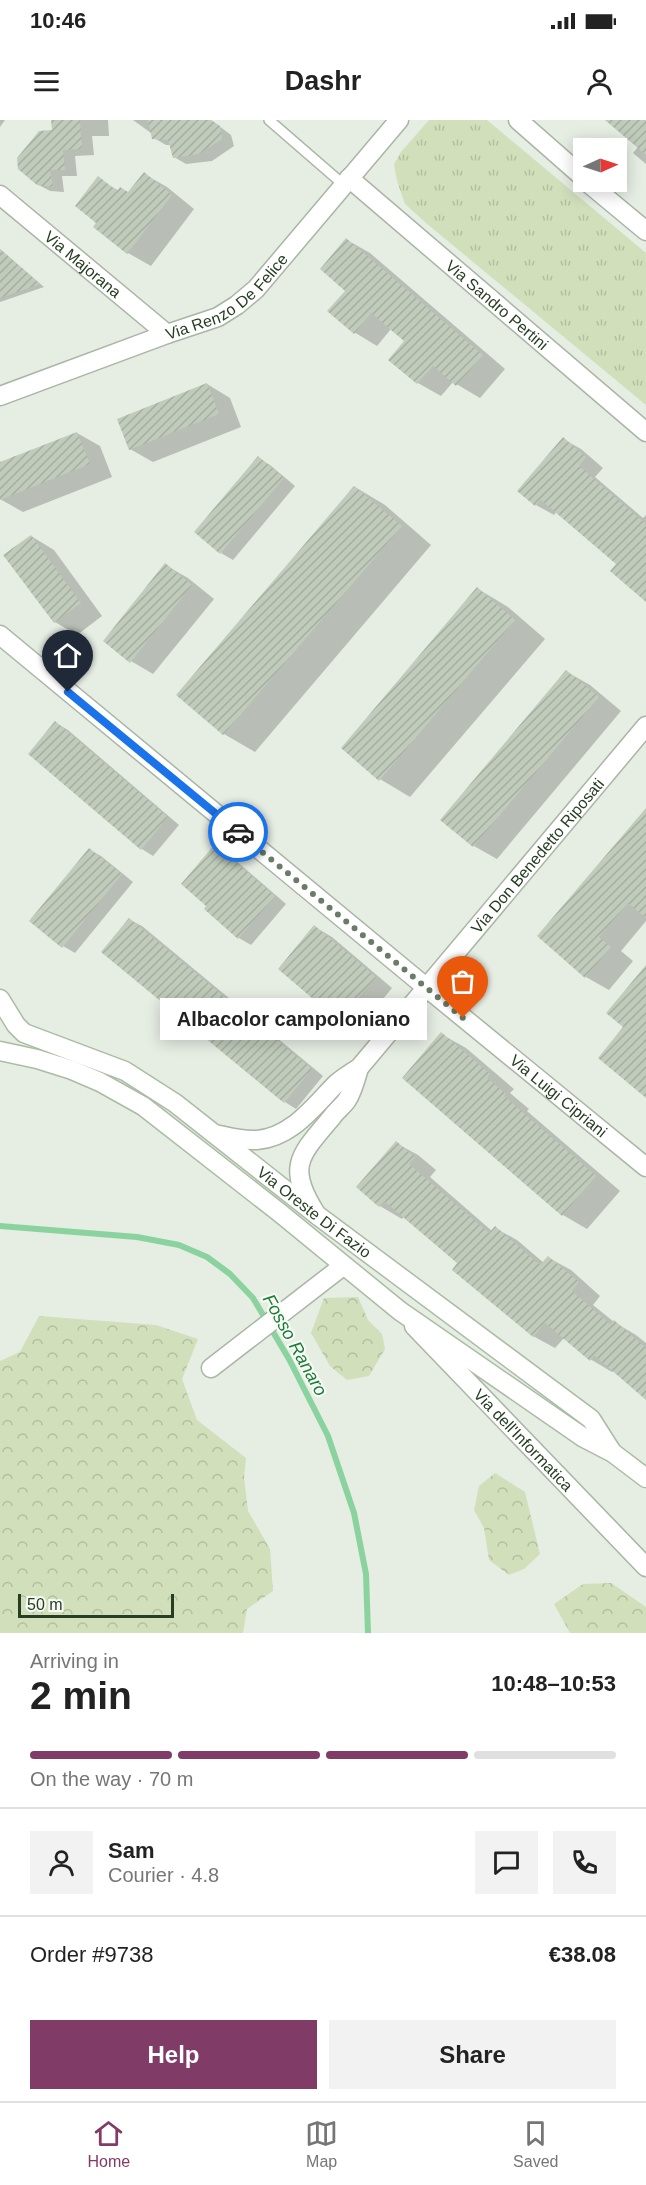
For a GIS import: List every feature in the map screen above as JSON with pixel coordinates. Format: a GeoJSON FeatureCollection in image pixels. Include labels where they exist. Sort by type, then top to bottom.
{"type":"FeatureCollection","features":[{"type":"Feature","properties":{"kind":"street","name":"Via Renzo De Felice"},"geometry":{"type":"LineString","coordinates":[[0,396],[218,317],[237,305],[256,289],[399,120]]}},
{"type":"Feature","properties":{"kind":"street"},"geometry":{"type":"LineString","coordinates":[[518,120],[573,168]]}},
{"type":"Feature","properties":{"kind":"street","name":"Via Sandro Pertini"},"geometry":{"type":"LineString","coordinates":[[347,182],[646,432]]}},
{"type":"Feature","properties":{"kind":"street"},"geometry":{"type":"LineString","coordinates":[[599,192],[646,231]]}},
{"type":"Feature","properties":{"kind":"street","name":"Via Majorana"},"geometry":{"type":"LineString","coordinates":[[0,195],[167,334]]}},
{"type":"Feature","properties":{"kind":"street","name":"Via Luigi Cipriani"},"geometry":{"type":"LineString","coordinates":[[0,636],[646,1167]]}},
{"type":"Feature","properties":{"kind":"street","name":"Via Don Benedetto Riposati"},"geometry":{"type":"LineString","coordinates":[[359,1068],[646,726]]}},
{"type":"Feature","properties":{"kind":"street","name":"Via Oreste Di Fazio"},"geometry":{"type":"LineString","coordinates":[[0,999],[16,1025],[24,1033],[125,1071],[175,1102],[317,1215],[591,1419],[613,1453]]}},
{"type":"Feature","properties":{"kind":"street","name":"Via Oreste Di Fazio"},"geometry":{"type":"LineString","coordinates":[[0,1051],[72,1070],[100,1082],[143,1106],[400,1311],[584,1438],[613,1453],[646,1478]]}},
{"type":"Feature","properties":{"kind":"street"},"geometry":{"type":"LineString","coordinates":[[215,1134],[245,1140],[259,1140],[287,1131],[309,1113],[338,1082],[359,1068]]}},
{"type":"Feature","properties":{"kind":"street"},"geometry":{"type":"LineString","coordinates":[[317,1215],[303,1192],[299,1168],[303,1154],[348,1099],[359,1068]]}},
{"type":"Feature","properties":{"kind":"street"},"geometry":{"type":"LineString","coordinates":[[212,1368],[343,1266]]}},
{"type":"Feature","properties":{"kind":"street","name":"Via dell'Informatica"},"geometry":{"type":"LineString","coordinates":[[400,1311],[646,1567]]}},
{"type":"Feature","properties":{"kind":"lane"},"geometry":{"type":"LineString","coordinates":[[269,120],[347,182]]}},
{"type":"Feature","properties":{"kind":"green space"},"geometry":{"type":"Polygon","coordinates":[[[429,120],[487,120],[646,253],[646,405],[405,204],[394,164],[401,152],[429,120]]]}},
{"type":"Feature","properties":{"kind":"green space"},"geometry":{"type":"Polygon","coordinates":[[[358,1297],[368,1320],[382,1334],[385,1349],[369,1376],[347,1380],[330,1366],[311,1333],[324,1298],[358,1297]]]}},
{"type":"Feature","properties":{"kind":"green space"},"geometry":{"type":"Polygon","coordinates":[[[39,1316],[156,1325],[198,1339],[182,1379],[197,1420],[246,1458],[244,1478],[248,1511],[270,1549],[273,1591],[247,1609],[243,1633],[0,1633],[0,1361],[20,1352],[39,1316]]]}},
{"type":"Feature","properties":{"kind":"green space"},"geometry":{"type":"Polygon","coordinates":[[[495,1473],[525,1492],[540,1554],[524,1569],[509,1575],[489,1560],[484,1528],[474,1510],[479,1486],[495,1473]]]}},
{"type":"Feature","properties":{"kind":"green space"},"geometry":{"type":"Polygon","coordinates":[[[611,1583],[646,1607],[646,1633],[570,1633],[554,1604],[583,1584],[611,1583]]]}},
{"type":"Feature","properties":{"kind":"building"},"geometry":{"type":"Polygon","coordinates":[[[51,120],[80,120],[82,149],[63,150],[65,170],[50,170],[53,187],[37,185],[18,169],[17,158],[39,131],[52,130],[51,120]]]}},
{"type":"Feature","properties":{"kind":"building"},"geometry":{"type":"Polygon","coordinates":[[[148,120],[211,120],[220,126],[222,139],[199,154],[173,158],[168,140],[152,139],[148,120]]]}},
{"type":"Feature","properties":{"kind":"building"},"geometry":{"type":"Polygon","coordinates":[[[605,120],[646,120],[646,155],[605,120]]]}},
{"type":"Feature","properties":{"kind":"building"},"geometry":{"type":"Polygon","coordinates":[[[144,172],[172,195],[127,254],[93,227],[96,223],[75,206],[98,176],[117,191],[120,187],[128,192],[144,172]]]}},
{"type":"Feature","properties":{"kind":"building"},"geometry":{"type":"Polygon","coordinates":[[[346,238],[483,355],[456,386],[433,366],[417,384],[388,360],[404,341],[371,313],[354,334],[327,311],[345,291],[320,269],[346,238]]]}},
{"type":"Feature","properties":{"kind":"building"},"geometry":{"type":"Polygon","coordinates":[[[0,249],[40,284],[0,298],[0,249]]]}},
{"type":"Feature","properties":{"kind":"building"},"geometry":{"type":"Polygon","coordinates":[[[207,383],[219,414],[129,450],[117,419],[207,383]]]}},
{"type":"Feature","properties":{"kind":"building"},"geometry":{"type":"Polygon","coordinates":[[[77,432],[90,464],[0,500],[0,462],[77,432]]]}},
{"type":"Feature","properties":{"kind":"building"},"geometry":{"type":"Polygon","coordinates":[[[563,437],[586,457],[579,466],[646,524],[646,602],[610,571],[616,564],[541,500],[535,506],[517,491],[563,437]]]}},
{"type":"Feature","properties":{"kind":"building"},"geometry":{"type":"Polygon","coordinates":[[[258,456],[284,478],[220,554],[194,532],[258,456]]]}},
{"type":"Feature","properties":{"kind":"building"},"geometry":{"type":"Polygon","coordinates":[[[354,486],[402,526],[223,735],[176,695],[354,486]]]}},
{"type":"Feature","properties":{"kind":"building"},"geometry":{"type":"Polygon","coordinates":[[[31,535],[81,603],[54,623],[3,555],[31,535]]]}},
{"type":"Feature","properties":{"kind":"building"},"geometry":{"type":"Polygon","coordinates":[[[165,563],[192,585],[130,663],[103,641],[165,563]]]}},
{"type":"Feature","properties":{"kind":"building"},"geometry":{"type":"Polygon","coordinates":[[[477,587],[515,620],[379,781],[341,748],[477,587]]]}},
{"type":"Feature","properties":{"kind":"building"},"geometry":{"type":"Polygon","coordinates":[[[566,670],[599,697],[473,847],[440,820],[566,670]]]}},
{"type":"Feature","properties":{"kind":"building"},"geometry":{"type":"Polygon","coordinates":[[[55,721],[168,817],[141,850],[28,754],[55,721]]]}},
{"type":"Feature","properties":{"kind":"building"},"geometry":{"type":"Polygon","coordinates":[[[646,808],[646,918],[628,903],[599,937],[611,947],[585,978],[537,936],[646,808]]]}},
{"type":"Feature","properties":{"kind":"building"},"geometry":{"type":"Polygon","coordinates":[[[215,844],[275,896],[238,939],[204,909],[206,906],[181,884],[215,844]]]}},
{"type":"Feature","properties":{"kind":"building"},"geometry":{"type":"Polygon","coordinates":[[[89,848],[122,874],[62,948],[29,921],[89,848]]]}},
{"type":"Feature","properties":{"kind":"building"},"geometry":{"type":"Polygon","coordinates":[[[129,918],[312,1069],[284,1103],[101,952],[129,918]]]}},
{"type":"Feature","properties":{"kind":"building"},"geometry":{"type":"Polygon","coordinates":[[[314,925],[376,977],[339,1021],[278,969],[314,925]]]}},
{"type":"Feature","properties":{"kind":"building"},"geometry":{"type":"Polygon","coordinates":[[[646,965],[646,1098],[598,1058],[623,1027],[606,1013],[646,965]]]}},
{"type":"Feature","properties":{"kind":"building"},"geometry":{"type":"Polygon","coordinates":[[[441,1032],[490,1074],[487,1078],[506,1094],[504,1096],[596,1176],[562,1216],[402,1078],[441,1032]]]}},
{"type":"Feature","properties":{"kind":"building"},"geometry":{"type":"Polygon","coordinates":[[[396,1141],[415,1157],[409,1164],[489,1233],[495,1226],[540,1265],[548,1256],[579,1282],[572,1291],[610,1324],[614,1320],[646,1348],[646,1400],[594,1355],[590,1361],[545,1323],[533,1337],[452,1270],[457,1263],[384,1201],[379,1207],[356,1187],[396,1141]]]}},
{"type":"Feature","properties":{"kind":"waterway","name":"Fosso Ranaro"},"geometry":{"type":"LineString","coordinates":[[0,1226],[137,1237],[179,1245],[207,1257],[230,1274],[253,1298],[289,1359],[328,1436],[354,1513],[366,1574],[368,1633]]}},
{"type":"Feature","properties":{"kind":"way so far"},"geometry":{"type":"LineString","coordinates":[[238,832],[463,1018]]}},
{"type":"Feature","properties":{"kind":"place","name":"Albacolor campoloniano"},"geometry":{"type":"Point","coordinates":[463,1018]}},
{"type":"Feature","properties":{"kind":"route"},"geometry":{"type":"LineString","coordinates":[[68,692],[238,832]]}}]}
